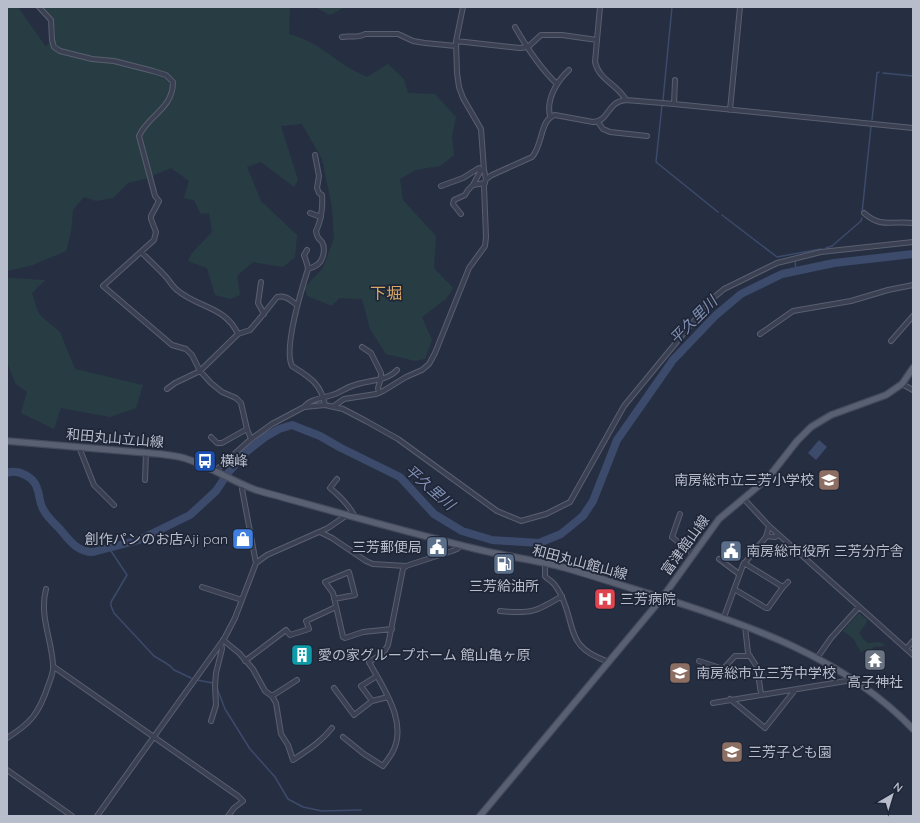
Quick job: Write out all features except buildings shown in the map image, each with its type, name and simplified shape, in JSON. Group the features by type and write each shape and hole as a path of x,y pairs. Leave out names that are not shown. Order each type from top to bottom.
{"main road":[{"name":"富津館山線","path":"480,816 662,598 719,519 768,478 802,434 819,421 831,415 886,395 902,384 913,368"},
{"name":"和田丸山立山線","path":"7,441 146,453 184,458 215,471"},
{"name":"和田丸山館山線","path":"215,471 243,485 355,517 574,571 746,626 786,642 817,658 877,697 913,729"}],"street":[{"path":"39,7 51,20 52,40 54,47 60,51 92,59 114,61 153,71 166,75 173,82 173,88 168,102 142,129 139,136 155,196 159,201 151,216 156,232 154,240 103,286 172,345 186,349 192,355 200,371 211,383 222,392 236,398 241,403 251,439"},
{"path":"464,7 456,44 459,87 481,129 486,181"},
{"path":"600,7 595,62 596,69 600,75 622,94 626,100"},
{"path":"730,110 740,7"},
{"path":"515,27 546,75 557,84"},
{"path":"342,37 360,37 365,34 398,34 413,41 425,43 520,48 528,47 541,34 562,35 597,40"},
{"path":"550,116 549,109 557,84 569,70"},
{"path":"674,104 675,80"},
{"path":"334,406 344,399 379,393 406,377 422,370 429,364 435,353 469,268 485,246 484,186 486,181 492,175 532,157 536,153 546,121 550,116 555,115 598,122 602,120 614,103 626,100 913,128"},
{"path":"598,122 603,129 610,132 647,136"},
{"path":"308,269 318,265 323,256 324,249 322,242 318,239 316,231 320,222 322,195 319,193 317,188 319,176 315,155"},
{"path":"441,186 463,178 479,168 481,170 473,185 465,195 454,200 453,204 461,214"},
{"path":"473,185 486,181"},
{"path":"310,213 320,217"},
{"path":"864,213 874,221 882,224 890,222 913,223"},
{"path":"304,407 325,405 334,406 366,420 398,439 497,511 521,521 546,514 570,502 624,406 712,299 724,289 777,263 821,252 913,242"},
{"path":"306,250 304,255 308,264 308,269 296,305 290,346 290,362 292,366 316,384 325,405"},
{"path":"141,252 167,278 175,289 219,312 230,320 238,334"},
{"path":"261,282 258,303 264,314"},
{"path":"760,334 793,310 851,301 888,290 913,285"},
{"path":"167,389 175,383 200,371 238,334 250,330 277,297 282,296 287,298 296,305"},
{"path":"891,341 913,316"},
{"path":"362,347 371,353 380,374 381,378 378,388 379,393"},
{"path":"215,471 251,439 272,424 304,407 309,402 338,393 352,386 385,378 397,370"},
{"path":"902,384 913,390"},
{"path":"211,437 217,443 222,443 247,429"},
{"path":"79,447 94,485 114,506"},
{"path":"145,480 146,453"},
{"path":"337,479 330,488 350,507 355,517"},
{"path":"243,485 242,489 256,564"},
{"path":"744,499 778,535 913,655"},
{"path":"97,816 222,642 235,618 256,564 267,555 328,528 347,514"},
{"path":"680,514 672,537 686,550 693,554"},
{"path":"724,618 744,563 766,536 769,526"},
{"path":"320,532 373,564 406,566 458,549 462,544"},
{"path":"766,536 775,537 778,535"},
{"path":"720,559 739,574"},
{"path":"744,563 783,587"},
{"path":"546,564 545,576 558,589 562,596 575,638 582,648 598,658 609,662"},
{"path":"343,737 364,754 383,766 392,753 397,737 396,714 369,662 385,650 388,645 403,569 406,566"},
{"path":"334,599 355,595 349,572 325,582 333,593 334,599 343,637 345,638 363,632 392,629"},
{"path":"734,589 768,608 788,582"},
{"path":"202,587 242,600"},
{"path":"7,738 25,725 39,710 54,667 45,615 44,600 46,589"},
{"path":"500,611 521,613 534,611 562,596"},
{"path":"245,661 286,630 290,635 309,629 306,621 336,607"},
{"path":"817,658 831,638 859,607"},
{"path":"746,626 750,656 757,667 761,694"},
{"path":"906,649 913,641"},
{"path":"222,642 239,653 253,669 265,691 272,696 276,702 281,734 294,760 317,744 332,728"},
{"path":"211,721 216,705 216,673 222,649 222,642"},
{"path":"699,661 723,669 735,656 750,656"},
{"path":"54,667 243,801 234,808 228,816"},
{"path":"372,701 361,686 376,676"},
{"path":"272,696 297,680"},
{"path":"713,703 852,680"},
{"path":"334,688 354,715 372,701 388,696"},
{"path":"730,700 765,728 795,690"},
{"path":"7,770 72,816"}],"green space":[{"path":"7,7 18,7 46,47 55,34 53,18 42,7 290,7 289,34 311,43 346,66 367,77 388,64 404,79 408,93 435,94 456,117 452,136 454,155 440,166 415,170 400,179 403,200 436,236 434,268 453,288 446,299 422,317 432,340 425,359 415,361 386,354 370,329 362,299 339,298 332,306 307,296 305,287 323,268 334,238 332,207 322,159 302,124 281,126 298,180 294,187 261,162 247,167 261,201 297,235 295,257 283,267 253,262 237,276 240,295 230,299 215,295 207,268 188,261 192,253 212,232 209,213 201,214 194,200 184,198 189,181 171,168 145,179 128,183 113,198 96,201 84,197 73,210 71,232 66,251 30,266 7,271"},
{"path":"315,7 345,7 330,15"},
{"path":"7,278 45,280 32,293 38,312 60,332 75,369 143,385 136,408 110,417 61,408 54,429 21,413 27,392 15,383 7,361"},
{"path":"859,613 867,620 859,633 863,639 868,643 879,642 886,645 873,647 873,653 870,657 867,656 869,649 861,652 853,638 843,631"}],"water":[{"path":"819,440 827,447 816,460 808,453"}],"waterway":[{"path":"663,100 672,7"},
{"path":"872,120 877,73 879,72"},
{"path":"883,73 913,76"},
{"path":"662,105 656,162 718,212"},
{"path":"862,213 871,126"},
{"path":"722,215 777,257 821,249"},
{"path":"826,248 832,246 861,221 862,218"},
{"name":"平久里川","path":"7,473 21,473 33,480 42,506 48,517 73,544 82,550 93,552 139,540 190,515 216,491 228,473 246,452 265,437 279,429 292,425 320,436 400,477 434,514 462,531 492,540 539,543 561,534 583,516 593,501 617,440 673,360 715,316 741,294 782,274 834,263 913,254"},
{"path":"795,260 796,271"},
{"path":"109,548 127,575 111,602 114,613 154,656 169,665 174,670 191,678"},
{"path":"197,680 213,683"},
{"path":"217,688 225,709 250,749 275,777 288,799 303,807 322,811 361,810"}],"place":[{"name":"横峰","path":"205,461"},
{"name":"南房総市立三芳小学校","path":"829,480"},
{"name":"創作パンのお店Aji pan","path":"243,539"},
{"name":"三芳郵便局","path":"437,547"},
{"name":"南房総市役所 三芳分庁舎","path":"731,551"},
{"name":"三芳給油所","path":"504,564"},
{"name":"三芳病院","path":"605,599"},
{"name":"愛の家グループホーム 館山亀ヶ原","path":"302,655"},
{"name":"高子神社","path":"875,660"},
{"name":"南房総市立三芳中学校","path":"680,673"},
{"name":"三芳子ども園","path":"732,752"}],"district":[{"name":"下堀","path":"386,293"}]}
